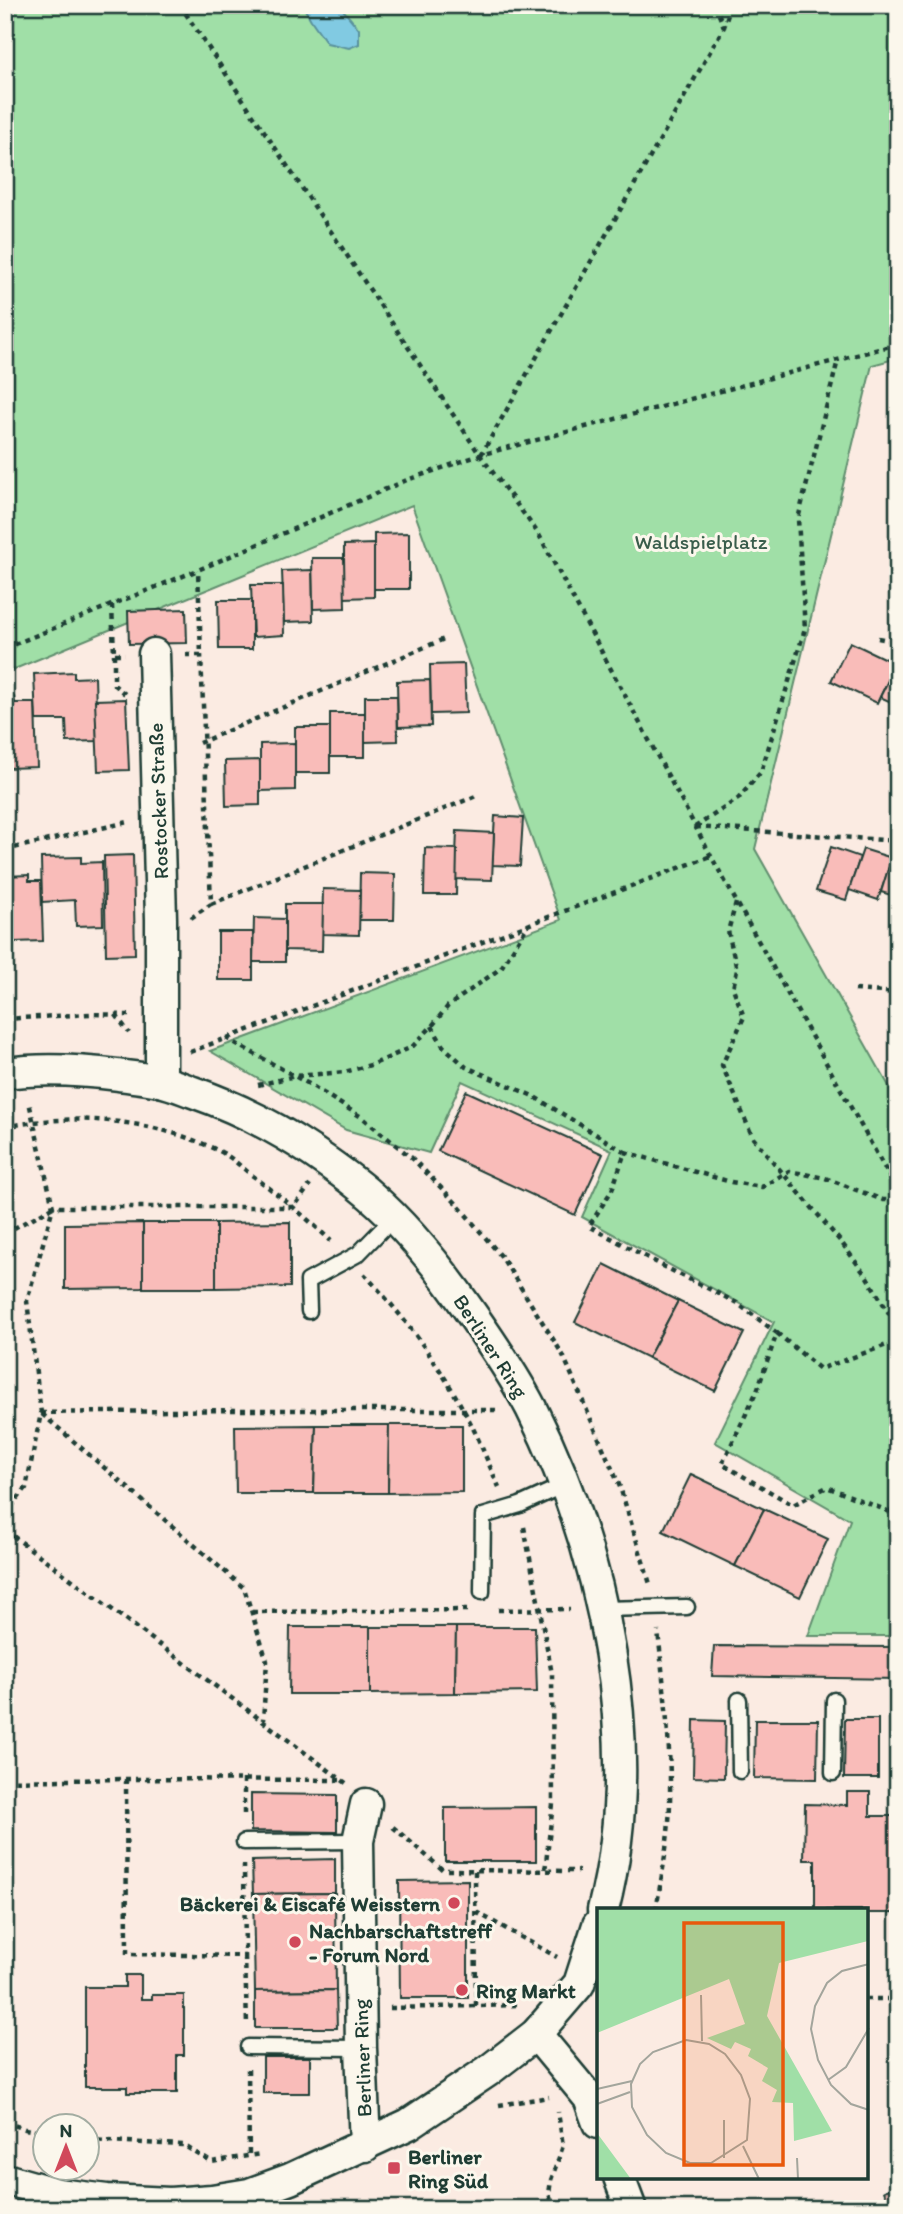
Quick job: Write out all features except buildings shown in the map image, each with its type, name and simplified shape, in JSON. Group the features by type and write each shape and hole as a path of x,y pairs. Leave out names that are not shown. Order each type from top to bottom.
{"street":[{"name":"Rostocker Straße","path":"154,654 161,906 161,1081"},
{"name":"Berliner Ring","path":"13,1072 81,1070 161,1081 225,1103 281,1131 371,1196 446,1277 483,1330 532,1410 564,1485 589,1559 602,1609 619,1724 619,1792 611,1871 603,1908"},
{"name":"Berliner Ring","path":"365,2146 358,1841 366,1804"},
{"name":"Berliner Ring","path":"5,2179 58,2194 107,2200 170,2203 212,2200 249,2194 365,2146 409,2124 488,2071 536,2034 579,1984 597,1928"},
{"path":"536,2034 589,2098 597,2120"},
{"path":"620,2179 631,2209"}],"lane":[{"path":"309,1311 309,1281 358,1254 393,1218"},
{"path":"482,1592 483,1517 520,1505 564,1485"},
{"path":"602,1609 687,1607"},
{"path":"739,1700 740,1771"},
{"path":"833,1773 834,1700"},
{"path":"244,1842 358,1841"},
{"path":"248,2047 361,2048"}],"path":[{"path":"180,5 480,456 538,533 736,903 898,1192"},
{"path":"715,5 724,27"},
{"path":"480,456 724,27 731,5"},
{"path":"5,648 198,570 407,480 480,456 898,344"},
{"path":"695,827 738,799 761,772 805,629 798,519 838,359"},
{"path":"198,570 211,904"},
{"path":"112,605 114,654 201,655"},
{"path":"878,638 898,642"},
{"path":"199,743 444,639"},
{"path":"204,908 476,796"},
{"path":"5,850 139,820"},
{"path":"695,827 898,841"},
{"path":"188,1053 711,856"},
{"path":"736,903 728,931 737,970 733,988 744,1017 722,1065 752,1138 841,1242 867,1277 898,1328"},
{"path":"225,1103 234,1095 257,1085 295,1076 345,1072 374,1064 412,1047 448,1006 501,968 529,925"},
{"path":"855,990 898,993"},
{"path":"5,1019 90,1014 137,1015"},
{"path":"432,1026 443,1046 466,1067 533,1096 625,1152 730,1182 762,1187 789,1171 825,1178 883,1200 898,1200"},
{"path":"5,1515 26,1488 41,1413 27,1301 53,1207 33,1121 13,1072"},
{"path":"5,1127 33,1121 97,1119 160,1128 220,1152 311,1222"},
{"path":"625,1152 612,1190 589,1226 737,1303 820,1369 898,1341"},
{"path":"293,1207 327,1162"},
{"path":"5,1233 53,1207 293,1207"},
{"path":"777,1333 757,1391 722,1464 793,1505 827,1487 898,1515"},
{"path":"41,1413 532,1410"},
{"path":"41,1413 244,1588 267,1661 263,1720"},
{"path":"5,1530 343,1780 366,1804 443,1870 611,1871"},
{"path":"493,1610 602,1609"},
{"path":"251,1612 481,1610"},
{"path":"5,1782 126,1779 343,1780"},
{"path":"126,1779 127,1954 245,1956"},
{"path":"244,1779 249,2194"},
{"path":"475,1871 476,2006"},
{"path":"475,1911 584,1972"},
{"path":"868,2000 898,2000"},
{"path":"361,2008 564,2004"},
{"path":"492,2108 503,2103 559,2096"},
{"path":"555,2209 549,2194 563,2146 559,2106"},
{"path":"5,2122 32,2130"},
{"path":"102,2141 183,2145 211,2162"}],"green space":[{"name":"Waldspielplatz","path":"5,5 898,5 898,358 872,365 755,849 898,1102 898,1636 808,1636 850,1520 715,1442 774,1322 582,1217 612,1150 462,1081 429,1153 346,1130 210,1051 561,920 412,505 5,673"}],"water":[{"path":"303,6 340,6 359,29 359,44 349,48 327,43"}],"place":[{"name":"Bäckerei & Eiscafé Weisstern","path":"454,1903"},
{"name":"Nachbarschaftstreff - Forum Nord","path":"295,1942"},
{"name":"Ring Markt","path":"462,1990"},
{"name":"Berliner Ring Süd","path":"394,2168"}]}
